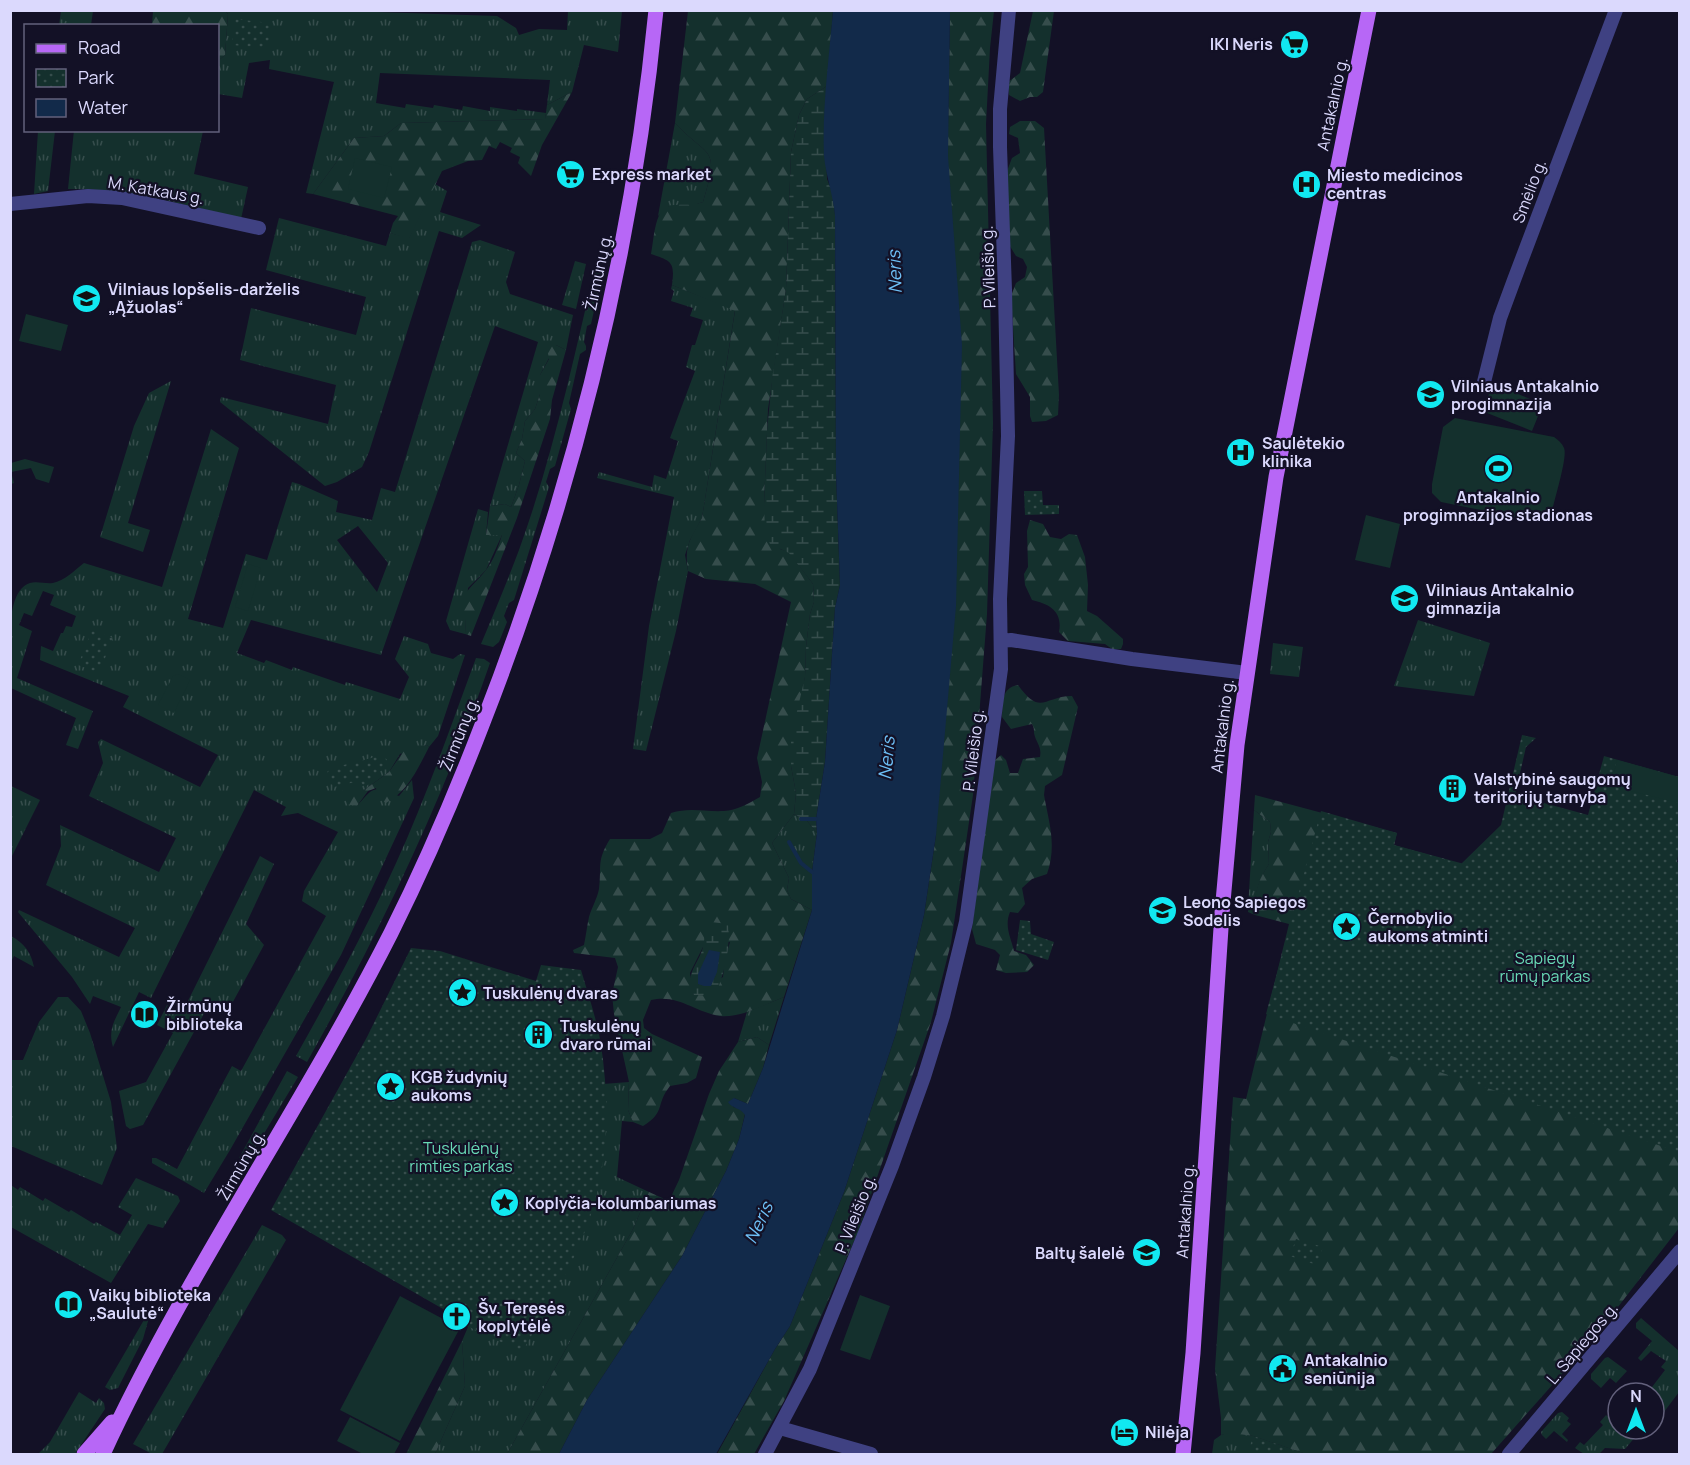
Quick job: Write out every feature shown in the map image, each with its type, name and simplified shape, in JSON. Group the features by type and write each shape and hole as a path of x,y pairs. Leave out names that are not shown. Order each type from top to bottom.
{"main road":[{"name":"Žirmūnų g.","path":"103,1455 124,1408 169,1323 308,1087 389,936 455,791 507,660 556,514 605,327 637,165 656,10"},
{"name":"Antakalnio g.","path":"1183,1455 1193,1353 1224,890 1237,746 1276,477 1369,10"},
{"name":"Žirmūnų g.","path":"84,1455 124,1408"}],"street":[{"name":"P. Vileišio g.","path":"765,1455 820,1345 892,1166 943,1016 966,922 1001,669 1000,599 1008,436 1000,147 1001,98 1009,10"},
{"name":"Smėlio g.","path":"1484,386 1500,318 1616,10"},
{"name":"M. Katkaus g.","path":"10,204 88,196 122,198 259,228"},
{"path":"1001,640 1247,673"},
{"name":"L. Sapiegos g.","path":"1509,1455 1680,1251"},
{"path":"780,1428 871,1455"}],"green space":[{"path":"316,10 497,16 516,28 519,35 539,29 567,30 568,11 622,11 618,52 584,45 572,92 547,105 550,80 380,73 376,103 405,108 406,104 433,108 434,105 462,110 463,106 490,111 490,107 517,111 517,109 546,113 545,119 401,123 384,136 354,138 313,194 306,193 334,82 269,69 270,60 249,63 242,98 219,94 219,60 225,55 228,14 225,11"},
{"path":"61,11 93,11 91,24 59,24"},
{"path":"153,11 225,11 228,14 225,55 219,60 219,24 152,24"},
{"path":"688,11 833,11 827,86 807,99 799,115 791,152 786,289 768,409 764,504 780,549 789,552 813,584 814,602 810,614 806,647 805,677 791,766 796,793 794,814 772,843 789,878 787,890 791,899 812,910 784,997 752,1010 728,1016 711,1014 670,999 651,1000 643,1020 644,1028 702,1057 696,1078 687,1083 670,1086 655,1117 643,1126 633,1122 628,1110 629,1082 614,1014 612,994 618,967 615,958 574,953 573,950 584,945 589,917 599,889 601,859 610,839 650,839 662,833 671,813 691,810 729,810 760,797 762,782 757,758 791,602 755,584 706,579 688,571 688,549 691,537 702,518 735,311 672,285 673,271 668,261 651,254 660,213 669,206 703,202 711,171 711,162 704,149 675,123","holes":["730,942 723,977 694,995 690,973 703,947"]},
{"path":"950,11 994,11 986,124 993,423 987,614 973,795 951,943 931,1022 858,1232 784,1401 754,1454 717,1454 790,1326 844,1192 897,1030 924,915 936,835"},
{"path":"1033,11 1054,11 1043,92 1037,97 1020,101 1009,95 1008,82 1020,73"},
{"path":"234,19 271,23 268,48 232,45"},
{"path":"827,86 825,125 827,179 833,194 835,215 836,474 840,585 835,608 825,762 816,819 817,833 807,821 794,814 796,793 791,766 791,737 805,677 806,647 810,614 814,602 813,584 789,553 770,544 765,532 764,504 772,379 786,289 791,152 799,115 807,99"},
{"path":"572,92 542,145 531,176 518,163 520,157 510,152 512,148 500,142 496,149 489,146 482,160 468,161 442,171 409,239 390,233 398,216 313,194 354,138 384,136 401,123 545,119 547,105"},
{"path":"1020,121 1035,121 1044,128 1059,395 1058,415 1046,421 1032,422 1030,397 1016,374 1011,296 1016,283 1025,277 1027,267 1023,259 1016,256 1008,243 1007,171 1012,158 1020,153 1018,138 1009,134 1010,127"},
{"path":"675,123 704,149 711,162 711,171 703,202 691,206 669,206 658,216"},
{"path":"38,132 55,132 48,191 34,194"},
{"path":"74,132 203,132 194,174 248,187 241,219 134,194 68,189"},
{"path":"355,158 392,167 384,198 348,189"},
{"path":"435,184 447,191 440,212 481,225 462,238 439,231 369,452 362,467 337,482 325,486 220,402 221,397 328,424 336,385 240,360 251,308 356,335 366,297 266,270 279,218 386,246 390,233 409,238"},
{"path":"480,240 515,252 506,282 510,294 573,315 566,350 556,345 540,375 540,394 535,409 525,421 522,439 516,453 525,461 511,507 505,504 490,506 538,342 495,326 381,655 251,620 237,653 264,663 266,660 292,670 293,667 345,685 346,682 400,699 409,677 395,659 404,636 428,644 431,653 453,659 460,654 465,655 438,736 429,747 427,745 400,754 389,772 364,790 357,806 375,789 399,796 412,780 414,798 341,955 204,1193 152,1163 152,1158 177,1169 232,1066 241,1071 326,916 302,901 304,891 338,832 298,813 281,816 286,807 254,790 151,998 139,992 113,1047 111,1031 121,1007 93,996 90,1004 72,977 18,912 19,910 119,957 135,928 46,885 61,846 60,825 159,872 176,838 89,796 103,763 98,742 101,739 200,787 218,755 123,707 129,696 40,660 41,646 53,651 61,633 66,626 72,627 76,616 50,605 54,595 43,591 32,616 24,613 19,625 32,631 17,678 93,711 78,749 66,745 76,718 11,688 10,630 15,600 21,589 30,583 57,582 84,563 162,587 211,429 239,448 188,619 223,628 246,554 267,560 292,482 338,501 336,512 372,520 381,488 395,492 472,242","holes":["358,526 388,563 377,592 337,540"]},
{"path":"575,261 586,264 576,309 562,305"},
{"path":"595,268 603,271 591,324 587,326 584,342 586,350 580,354 569,403 571,409 555,466 550,469 546,482 549,487 514,600 509,603 504,616 507,622 499,642 493,647 481,644 519,550 542,481"},
{"path":"672,285 735,310 702,518 685,555 688,571 676,631 646,751 633,749 649,626 674,497 597,478 599,472 652,487 654,475 666,479 678,441 670,438 695,371 686,367 692,345 695,345 703,320 690,316 693,308 671,301 674,291 671,289"},
{"path":"26,314 68,325 61,351 19,341"},
{"path":"556,345 566,350 552,400 550,419 517,518 471,636 465,634 466,613 460,608 467,592 494,558 502,535 486,535 490,506 505,504 511,507 525,461 516,453 522,439 525,421 535,409 540,394 540,375 549,359 547,348"},
{"path":"171,381 128,523 150,530 143,552 100,537 134,426 149,393"},
{"path":"1493,384 1543,404 1532,431 1482,411"},
{"name":"Antakalnio progimnazijos stadionas","path":"1455,418 1554,437 1560,442 1565,453 1552,512 1544,519 1535,521 1441,502 1432,493 1432,484 1443,427"},
{"path":"25,459 54,467 49,483 36,479 31,468 11,472 11,463"},
{"path":"1024,491 1042,491 1043,505 1059,505 1059,514 1025,515"},
{"path":"478,509 488,512 486,535 502,535 486,570 468,588 465,634 450,630 446,621"},
{"path":"1366,515 1400,524 1390,568 1355,560"},
{"path":"1030,520 1043,524 1050,537 1061,539 1069,534 1077,535 1085,557 1088,585 1087,611 1097,616 1123,639 1121,649 1112,649 1105,644 1068,641 1059,632 1057,614 1049,606 1032,600 1025,585 1024,574 1028,567 1027,531"},
{"path":"248,564 261,568 248,611 235,607"},
{"path":"1418,620 1490,643 1474,696 1394,686"},
{"path":"92,630 113,638 99,673 78,665"},
{"path":"1273,643 1303,647 1299,677 1270,674"},
{"path":"476,658 490,663 430,817 384,916 307,1062 296,1056 391,874 426,793"},
{"path":"178,674 190,680 174,713 158,705 173,676"},
{"path":"1018,685 1026,695 1038,703 1072,696 1078,707 1062,775 1045,786 1044,795 1052,844 1047,874 1032,879 1022,888 1025,904 1018,913 1010,912 1008,917 1014,951 1026,955 1034,965 1027,972 1006,973 996,970 1000,955 995,950 976,944 972,929 993,762 1001,755 1006,760 1010,773 1018,773 1023,759 1040,757 1040,747 1032,724 1011,729 1002,717 1006,692"},
{"name":"Sapiegų rūmų parkas","path":"1522,735 1536,738 1526,747 1515,795 1588,815 1604,756 1679,777 1680,842 1677,862 1680,863 1679,1152 1266,1014 1321,811 1397,833 1394,845 1461,864 1501,825"},
{"path":"427,745 429,747 412,779 401,792 386,803 378,798 376,788 368,791 357,806 349,805 342,795 343,789 358,784 364,790 389,772 405,749"},
{"path":"383,755 387,760 366,787 359,781 334,787 328,778 327,772 332,768"},
{"path":"1617,760 1679,777 1679,803 1611,786"},
{"path":"11,786 40,800 11,858"},
{"path":"1255,795 1397,833 1394,845 1679,922 1679,1228 1594,1338 1491,1454 1306,1454 1253,1436 1231,1433 1221,1435 1215,1369 1233,1097 1246,1099 1289,924 1255,915 1257,888 1269,864 1268,842 1271,832 1270,822 1254,810"},
{"path":"1254,810 1270,822 1271,832 1268,842 1269,864 1258,888 1255,915 1248,912"},
{"path":"794,814 807,821 817,833 812,872 812,910 791,899 787,890 789,878 772,843"},
{"path":"260,856 274,864 246,924 264,945 229,1009 222,1014 206,1010 143,1125 130,1129 126,1126 119,1091 146,1082 173,1033 157,1025 167,1005 182,1013"},
{"path":"1020,920 1030,921 1031,934 1054,942 1048,960 1016,950"},
{"path":"711,922 728,924 726,961 715,996 694,995 691,975 703,947 704,926"},
{"path":"11,936 26,948 34,967 14,956 11,962"},
{"name":"Tuskulėnų rimties parkas","path":"411,948 440,951 536,981 541,965 581,970 595,1017 601,1045 606,1094 605,1144 597,1192 591,1216 576,1254 522,1352 448,1317 450,1313 271,1210 367,1037"},
{"path":"58,997 68,997 81,1011 111,1102 117,1148 102,1185 11,1146 11,1060 23,1060 39,1022"},
{"path":"784,997 769,1045 757,1037 738,1042 747,1012"},
{"path":"757,1037 769,1045 763,1068 748,1104 734,1098 733,1107 742,1109 745,1114 739,1139 726,1171 682,1256 587,1400 559,1454 507,1454 633,1229 649,1192 669,1201 719,1071 738,1042"},
{"path":"287,1071 298,1077 247,1162 239,1158"},
{"path":"629,1082 628,1110 633,1122 622,1121 617,1177 649,1192 633,1229 507,1454 435,1454 465,1386 462,1341 468,1327 448,1317 603,1084"},
{"path":"136,1178 178,1196 180,1201 163,1228 148,1224 111,1283 11,1227 11,1185 18,1190 20,1187 43,1201 45,1198 69,1212 71,1210 94,1224 96,1222 120,1235 132,1215 118,1207"},
{"path":"262,1225 282,1235 286,1240 162,1454 152,1454 133,1444"},
{"path":"1296,1239 1323,1247 1317,1265 1290,1256"},
{"path":"860,1295 890,1306 870,1360 840,1350"},
{"path":"400,1296 460,1328 400,1441 340,1410"},
{"path":"148,1313 150,1314 143,1339 118,1388 110,1390 105,1387"},
{"path":"1641,1318 1679,1351 1679,1392 1666,1409 1666,1381 1657,1381 1665,1370 1661,1367 1666,1361 1651,1351 1641,1361 1638,1358 1652,1341 1636,1328 1636,1323"},
{"path":"462,1341 465,1386 435,1454 406,1454"},
{"path":"1608,1357 1627,1371 1618,1381 1610,1378 1601,1388 1591,1379 1591,1374"},
{"path":"79,1392 96,1403 99,1398 104,1403 105,1409 75,1454 38,1454 50,1442"},
{"path":"1562,1412 1569,1418 1567,1421 1571,1424 1562,1434 1568,1440 1567,1442 1554,1431 1546,1439 1541,1432 1558,1413"},
{"path":"1606,1415 1606,1441 1632,1441 1625,1449 1605,1448 1599,1454 1584,1454 1575,1448 1580,1442 1584,1445 1603,1425 1600,1422"},
{"path":"350,1417 400,1443 394,1454 363,1454 337,1441"},
{"path":"1231,1432 1253,1436 1306,1454 1212,1454 1214,1440"},
{"path":"1253,1436 1306,1454 1248,1454"}],"water":[{"name":"Neris","path":"833,11 950,11 948,156 962,345 956,606 936,835 924,915 897,1030 844,1192 790,1326 716,1454 559,1454 587,1400 682,1256 726,1171 739,1139 745,1115 728,1102 734,1098 748,1104 763,1068 812,910 816,819 825,762 835,608 840,585 836,474 835,215 824,156 826,83"},
{"path":"709,950 720,952 717,972 711,986 704,986 698,984 698,974"}],"waterway":[{"path":"801,819 816,819"},
{"path":"789,842 801,863 812,872"}],"place":[{"name":"IKI Neris","path":"1294,44"},
{"name":"Express market","path":"571,174"},
{"name":"Miesto medicinos centras","path":"1306,184"},
{"name":"Vilniaus lopšelis-darželis „Ąžuolas“","path":"87,298"},
{"name":"Vilniaus Antakalnio progimnazija","path":"1430,395"},
{"name":"Saulėtekio klinika","path":"1241,452"},
{"name":"Antakalnio progimnazijos stadionas","path":"1498,469"},
{"name":"Vilniaus Antakalnio gimnazija","path":"1405,599"},
{"name":"Valstybinė saugomų teritorijų tarnyba","path":"1453,788"},
{"name":"Leono Sapiegos Sodelis","path":"1162,911"},
{"name":"Černobylio aukoms atminti","path":"1347,927"},
{"name":"Tuskulėnų dvaras","path":"462,993"},
{"name":"Žirmūnų biblioteka","path":"145,1015"},
{"name":"Tuskulėnų dvaro rūmai","path":"539,1035"},
{"name":"KGB žudynių aukoms","path":"390,1086"},
{"name":"Koplyčia-kolumbariumas","path":"504,1203"},
{"name":"Baltų šalelė","path":"1146,1253"},
{"name":"Vaikų biblioteka „Saulutė“","path":"68,1304"},
{"name":"Šv. Teresės koplytėlė","path":"457,1317"},
{"name":"Antakalnio seniūnija","path":"1283,1369"},
{"name":"Nilėja","path":"1124,1432"}]}
